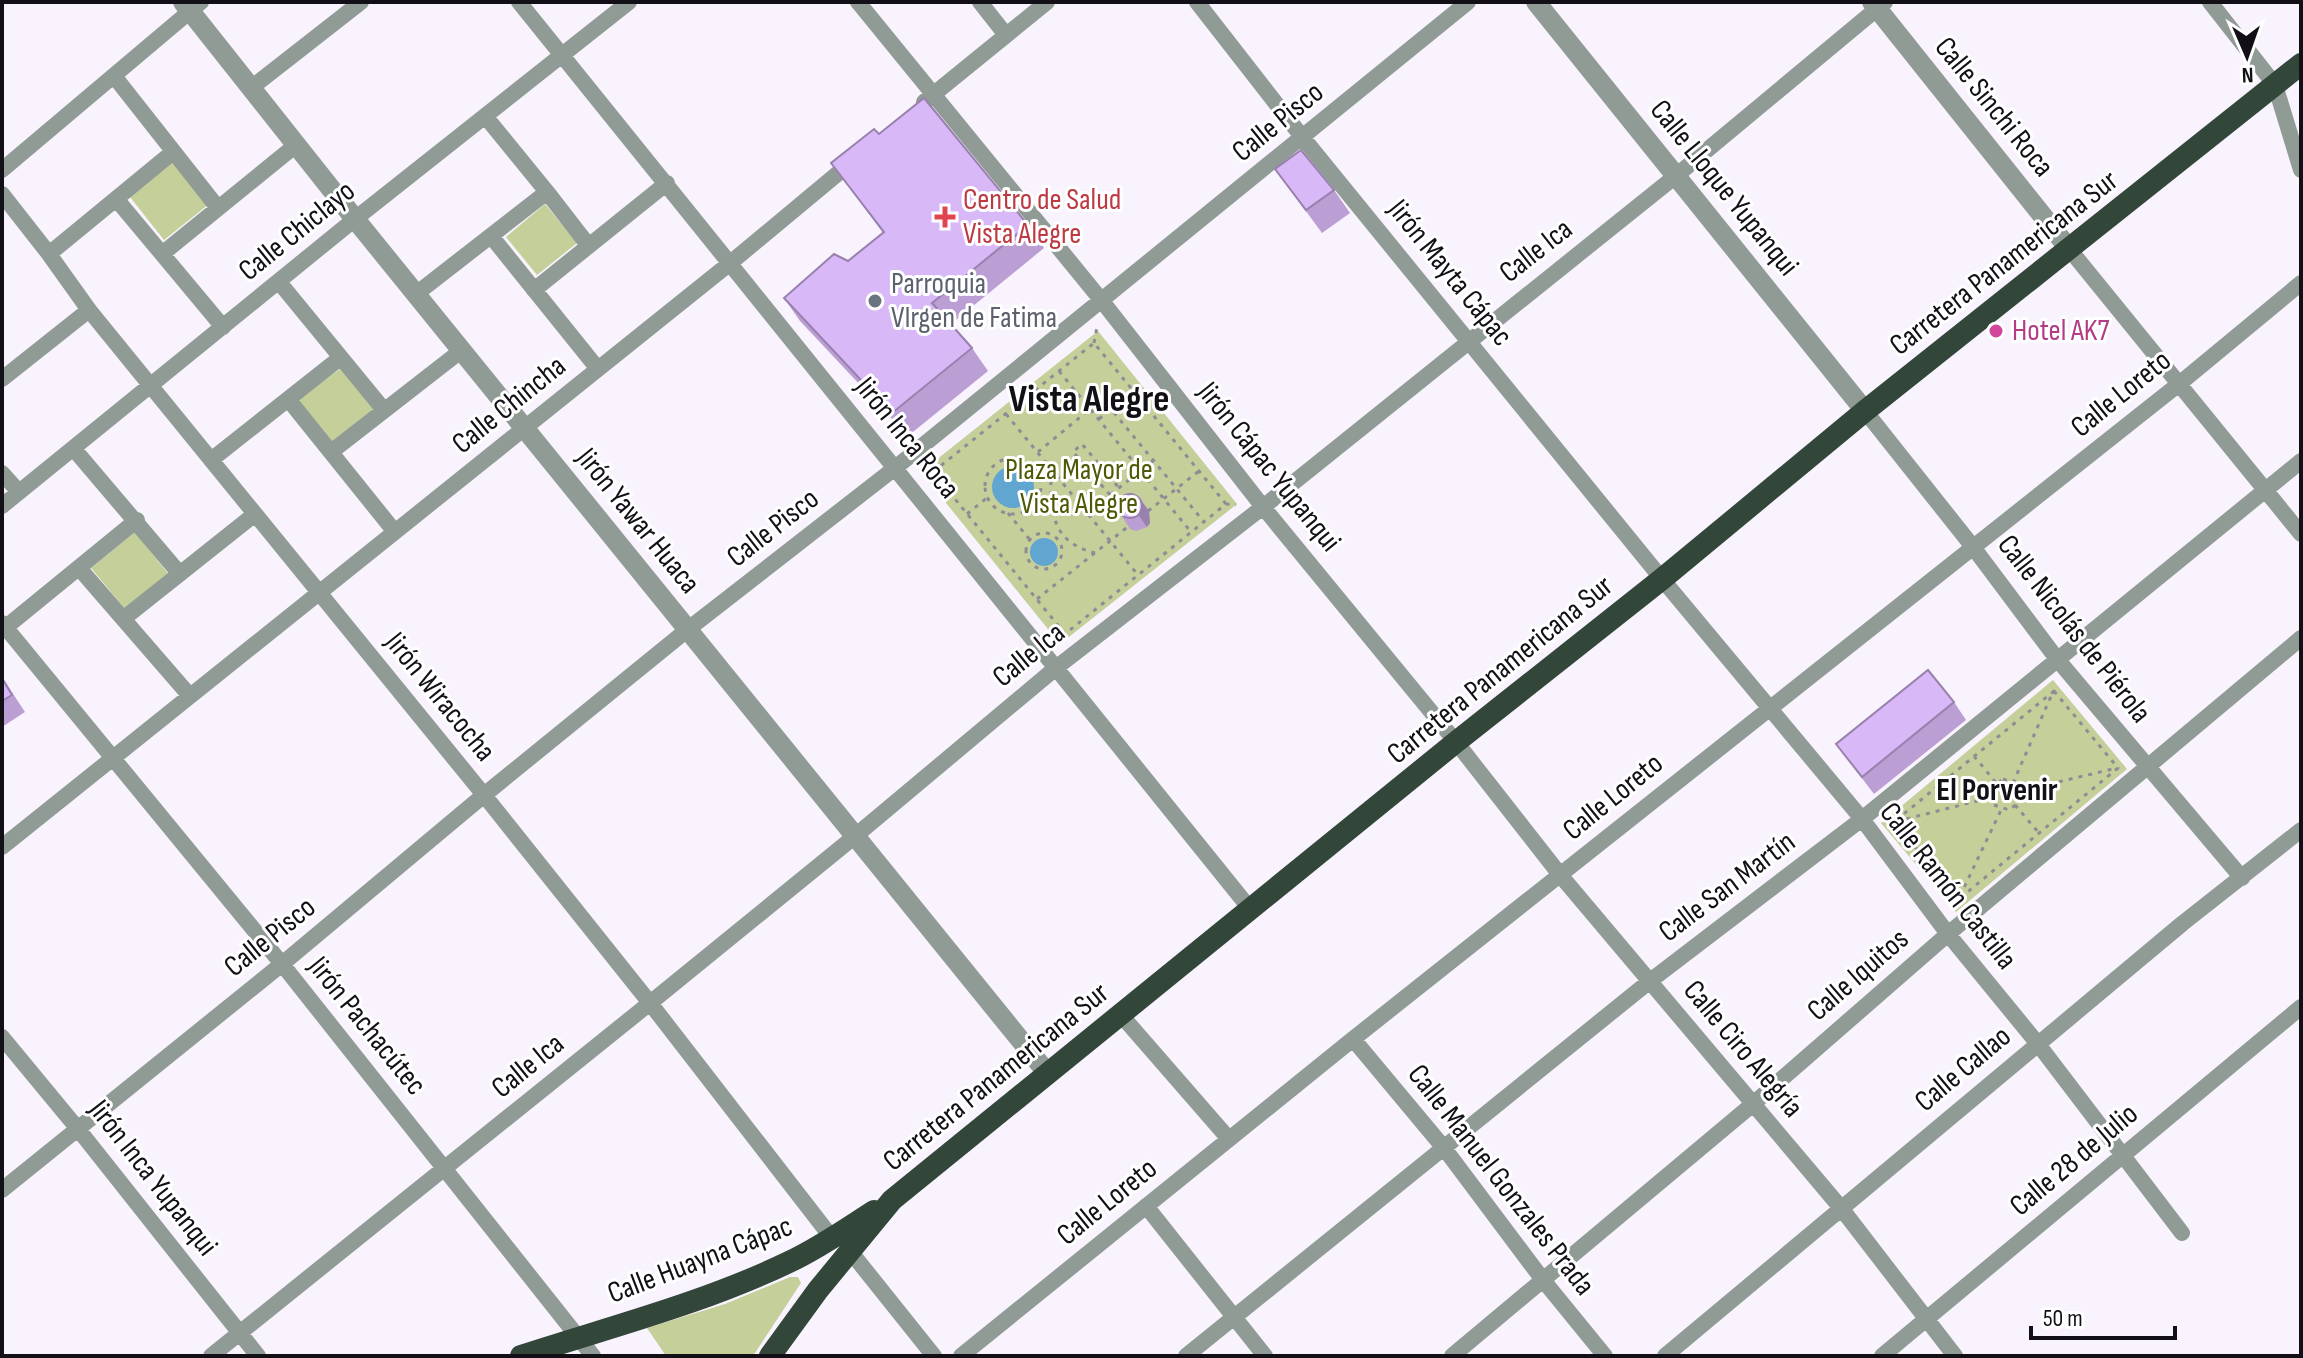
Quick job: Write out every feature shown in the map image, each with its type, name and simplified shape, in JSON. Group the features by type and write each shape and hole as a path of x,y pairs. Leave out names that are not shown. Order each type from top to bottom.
{"highway":[{"name":"Carretera Panamericana Sur","path":"892,1200 1456,742 1662,579 1865,411 2301,64"},
{"name":"Calle Huayna Cápac","path":"521,1356 725,1289 791,1261 841,1245 892,1200"},
{"path":"770,1356 818,1290 841,1245"}],"street":[{"path":"251,88 361,2"},
{"name":"Jirón Inca Roca","path":"519,2 1251,910"},
{"name":"Calle Chiclayo","path":"2,506 355,219 629,2"},
{"name":"Jirón Cápac Yupanqui","path":"858,2 1102,301 1263,507 1456,742"},
{"path":"980,2 1006,35"},
{"path":"908,115 1047,2"},
{"name":"Jirón Mayta Cápac","path":"1197,2 1303,138 1662,579"},
{"name":"Calle Pisco","path":"2,1190 687,630 895,468 1468,2"},
{"name":"Calle Lloque Yupanqui","path":"1536,2 1865,411"},
{"path":"2210,2 2275,85 2301,170"},
{"name":"Calle Ica","path":"211,1356 854,837 1057,667 1263,507 1677,175 1878,4"},
{"name":"Calle Sinchi Roca","path":"1878,4 2070,250"},
{"path":"2,170 114,76 191,5"},
{"name":"Jirón Yawar Huaca","path":"191,5 251,88 355,219 1048,1074"},
{"path":"114,76 218,208"},
{"path":"485,116 588,245"},
{"path":"162,254 296,145"},
{"name":"Calle Chincha","path":"2,847 729,264 872,145"},
{"path":"49,254 173,152"},
{"path":"534,290 667,183"},
{"path":"416,294 547,192"},
{"name":"Jirón Wiracocha","path":"2,194 89,310 484,795 841,1245 934,1356"},
{"path":"117,200 223,327"},
{"path":"491,236 598,369"},
{"path":"2070,250 2301,534"},
{"path":"279,282 384,410"},
{"name":"Calle Loreto","path":"961,1356 1353,1039 2179,384 2301,283"},
{"path":"5,371 89,310"},
{"path":"331,452 462,350"},
{"path":"211,460 340,358"},
{"path":"288,399 395,532"},
{"name":"Calle Nicolás de Piérola","path":"1865,411 2057,659 2242,878"},
{"path":"73,448 180,574"},
{"name":"Calle San Martín","path":"1186,1356 1650,981 1862,819 2301,461"},
{"path":"2,473 19,492"},
{"path":"123,619 255,514"},
{"path":"4,625 137,520"},
{"path":"79,568 190,696"},
{"name":"Calle Ramón Castilla","path":"1662,579 1862,819 2182,1233"},
{"name":"Jirón Pachacútec","path":"4,625 282,964 593,1356"},
{"name":"Calle Iquitos","path":"1452,1356 2301,638"},
{"name":"Calle Ciro Alegría","path":"1456,742 1561,876 1841,1208 1955,1356"},
{"name":"Calle Callao","path":"1665,1356 2183,923 2301,830"},
{"name":"Calle 28 de Julio","path":"1882,1356 2301,1007"},
{"path":"1121,1015 1229,1139"},
{"name":"Jirón Inca Yupanqui","path":"2,1037 258,1356"},
{"name":"Calle Manuel Gonzales Prada","path":"1353,1039 1444,1148 1543,1280 1605,1356"},
{"path":"1146,1206 1265,1356"}],"path":[{"path":"1094,343 1226,504 1065,634 933,472 1006,414 1094,343"},
{"path":"1059,371 1192,532"},
{"path":"1038,452 1090,409"},
{"path":"1099,419 1111,409 1204,522"},
{"path":"1006,414 1138,575"},
{"path":"1110,495 1073,452 1082,444 1119,488"},
{"path":"1019,458 1034,467 1042,483 1041,491 1038,500 1025,511 1008,513 999,510 988,497 985,480 994,465 1002,460 1019,458"},
{"path":"1034,467 1044,460"},
{"path":"1087,513 1153,461"},
{"path":"1051,469 1053,518 1074,545 1095,553"},
{"path":"1142,516 1199,471"},
{"path":"1041,491 1051,492"},
{"path":"967,514 988,497"},
{"path":"1008,513 1030,540"},
{"path":"1037,599 1131,524"},
{"path":"1038,534 1052,536 1060,544 1060,560 1049,569 1035,567 1026,557 1030,540 1038,534"},
{"path":"1060,544 1066,538"},
{"path":"2013,783 2054,691 2057,659"},
{"path":"1894,822 2054,691"},
{"path":"2054,691 2118,768"},
{"path":"1974,756 1997,784"},
{"path":"2020,791 2118,768"},
{"path":"1959,899 2118,768"},
{"path":"2003,779 2019,785 2021,801 2009,810 1994,805 1991,789 1997,784 2003,779"},
{"path":"1862,819 1894,822 1993,797"},
{"path":"2015,805 2039,833"},
{"path":"1959,899 2002,808"},
{"path":"1894,822 1959,899"}],"green space":[{"path":"173,162 209,204 164,240 130,197"},
{"path":"545,204 577,243 537,275 506,237"},
{"name":"Plaza Mayor de Vista Alegre","path":"1098,331 1237,504 1060,644 921,472"},
{"path":"341,368 375,408 331,443 298,400"},
{"path":"135,532 170,576 125,609 91,568"},
{"path":"2053,680 2127,769 1956,912 1881,823"},
{"path":"790,1277 798,1277 801,1283 753,1356 666,1356 647,1328 725,1304"}],"water":[{"path":"1013,466 1028,472 1034,487 1028,502 1013,508 998,502 992,487 998,472"},
{"path":"1044,538 1054,542 1058,552 1054,562 1044,566 1034,562 1030,552 1034,542"}],"building":[{"path":"924,98 1028,225 932,303 972,348 892,413 784,298 834,254 848,261 884,232 831,163 874,129 879,134"},
{"path":"1301,150 1334,190 1306,210 1275,169"},
{"path":"1130,494 1139,497 1142,506 1139,515 1130,518 1121,515 1118,506 1121,497"},
{"path":"1928,670 1954,702 1862,777 1836,744"},
{"path":"2,678 12,695 2,701"}],"place":[{"name":"Centro de Salud Vista Alegre","path":"945,217"},
{"name":"Parroquia VIrgen de Fatima","path":"875,301"},
{"name":"Hotel AK7","path":"1996,331"}],"district":[{"name":"Vista Alegre","path":"1089,399"},
{"name":"El Porvenir","path":"1997,790"}]}
